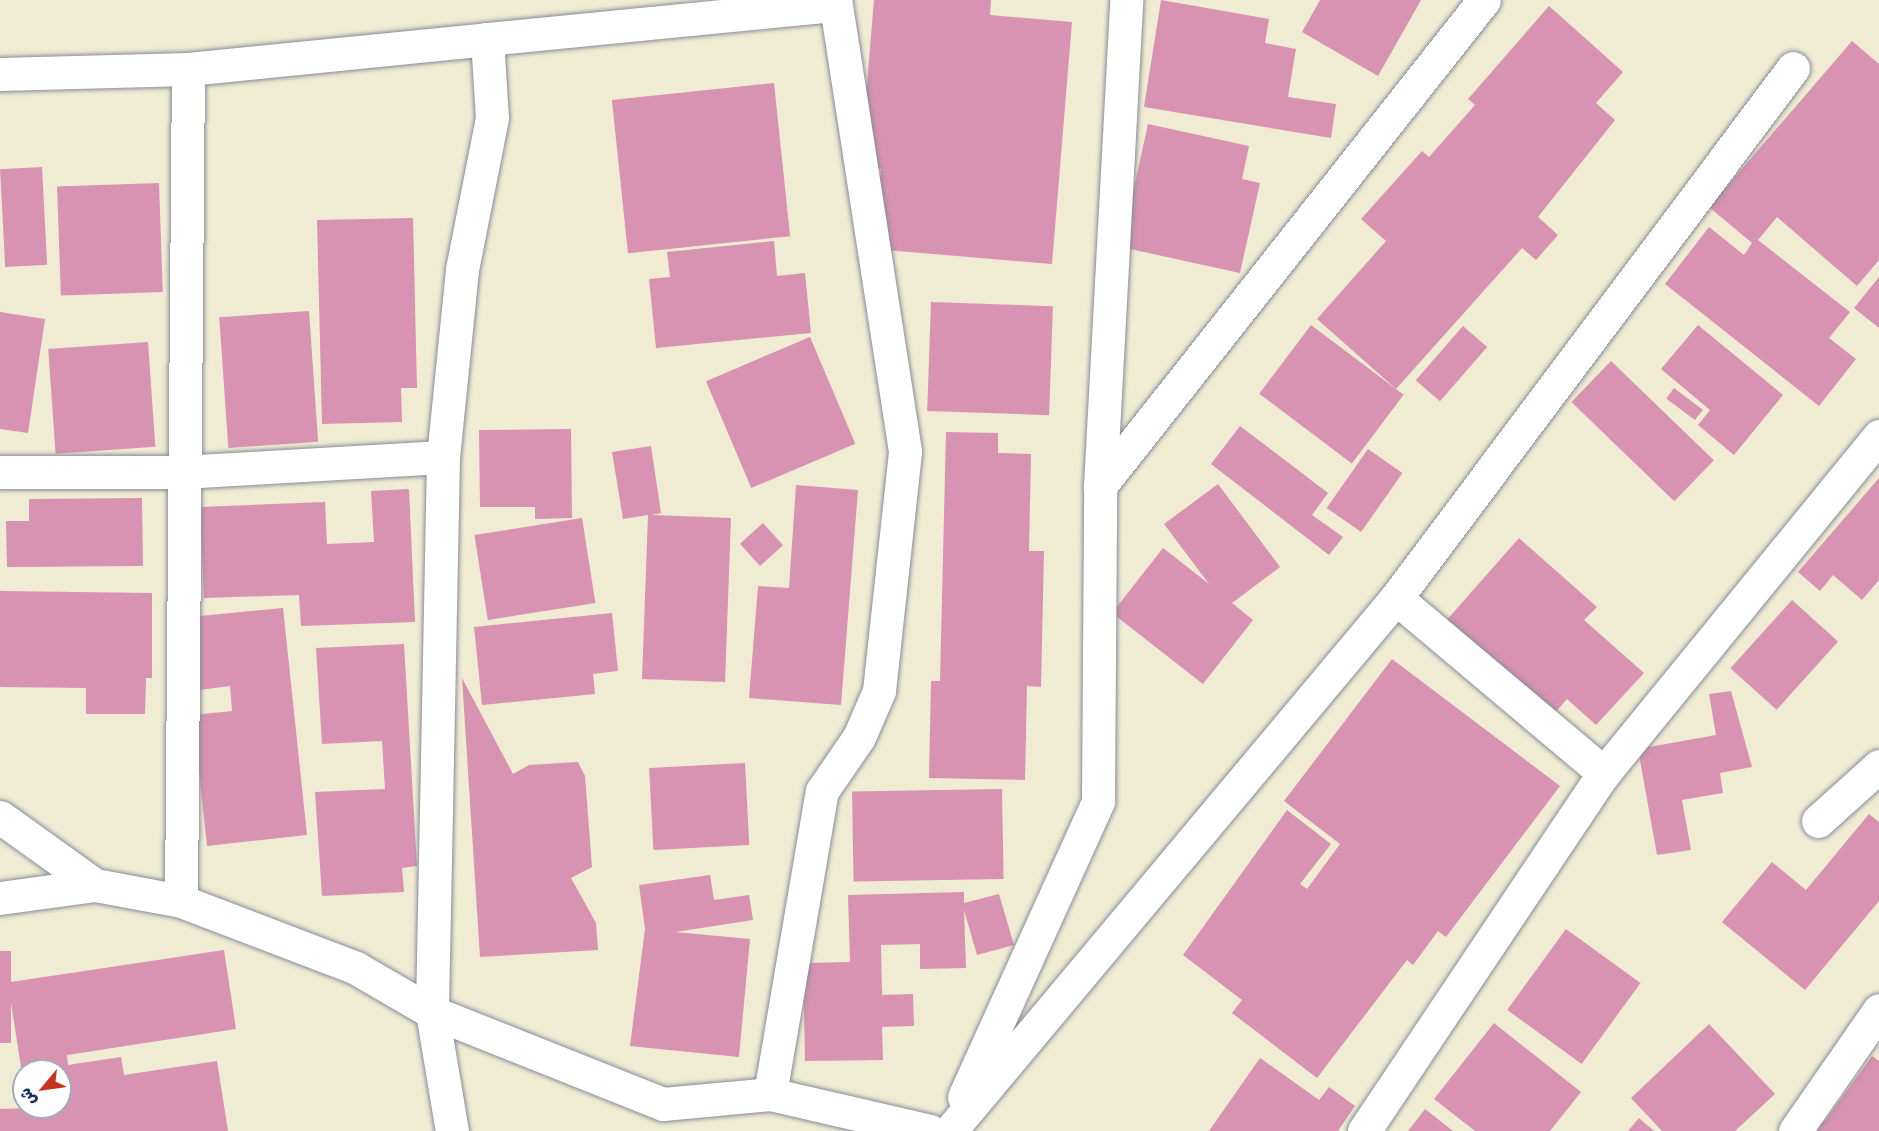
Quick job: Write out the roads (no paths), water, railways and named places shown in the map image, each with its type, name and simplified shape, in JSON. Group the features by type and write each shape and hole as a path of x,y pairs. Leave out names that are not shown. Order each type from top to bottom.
{"street":[{"path":"949,1131 1098,801 1100,486 1126,0"},
{"path":"1100,486 1484,0"},
{"path":"0,74 188,69 487,39 580,15 835,2 905,451 879,691 859,737 822,791 770,1094"},
{"path":"452,1131 432,1012 443,457 462,270 492,118 487,39"},
{"path":"949,1131 1396,598 1793,68"},
{"path":"181,901 181,472 188,69"},
{"path":"1364,1131 1604,773 1879,436"},
{"path":"0,471 181,472 443,457"},
{"path":"1396,598 1604,773"},
{"path":"1818,821 1879,766"},
{"path":"0,817 95,885"},
{"path":"0,898 95,885 181,901 356,968 432,1012 669,1118 770,1094 930,1131"},
{"path":"1795,1131 1879,1010"}]}
